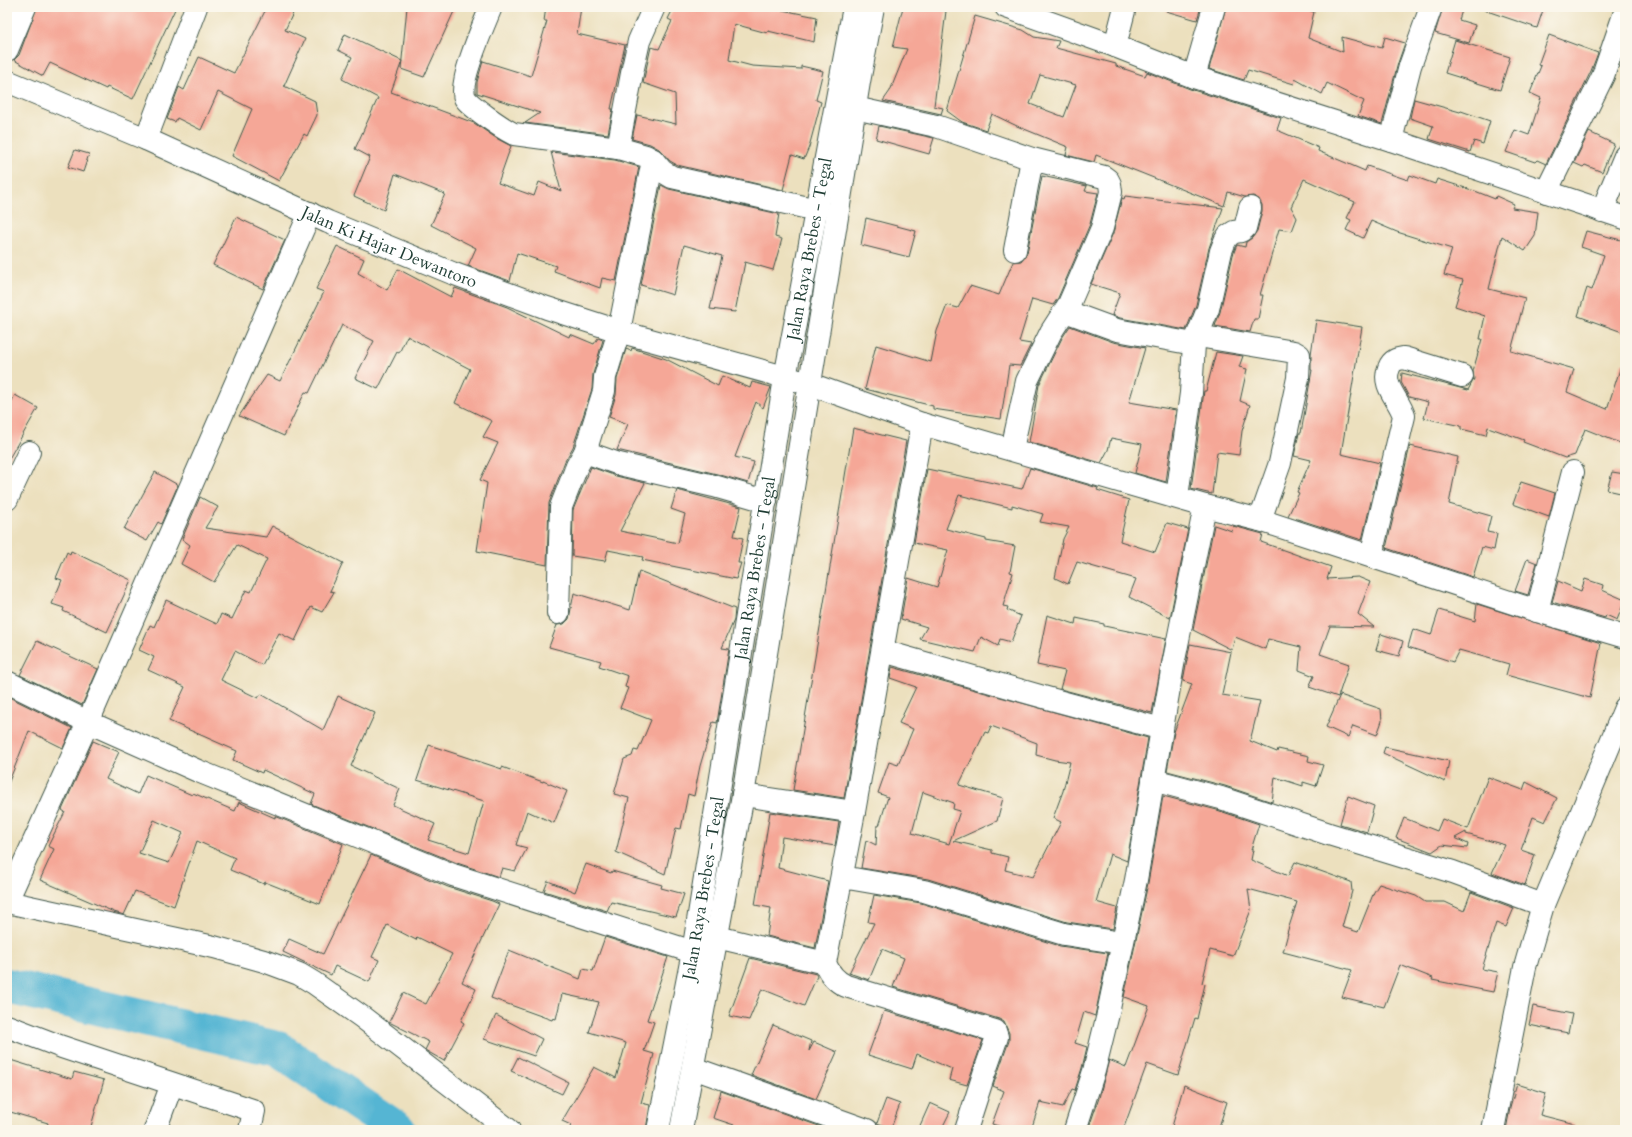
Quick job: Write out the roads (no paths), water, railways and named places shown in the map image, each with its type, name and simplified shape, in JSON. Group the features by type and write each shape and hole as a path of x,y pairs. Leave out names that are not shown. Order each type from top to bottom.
{"main road":[{"path":"7,50 25,7"},
{"path":"146,139 196,7"},
{"path":"491,7 468,69 463,94 465,100 475,109 514,134 618,148 646,156 653,160 662,171 672,177 818,210"},
{"path":"618,148 638,48 654,7"},
{"name":"Jalan Raya Brebes - Tegal","path":"658,1130 693,952 785,378 818,210 854,7"},
{"name":"Jalan Raya Brebes - Tegal","path":"681,1130 743,795 855,108 873,7"},
{"path":"1006,7 1115,46 1194,77 1391,140 1625,218"},
{"path":"1115,46 1124,7"},
{"path":"1194,77 1214,7"},
{"path":"1391,140 1410,66 1431,7"},
{"path":"1546,192 1603,76 1625,12"},
{"name":"Jalan Ki Hajar Dewantoro","path":"7,81 146,139 310,214 452,273 547,308 619,331 810,384 922,424 1205,506 1260,520 1537,611 1625,637"},
{"path":"855,108 936,126 1032,160 1104,177 1110,184 1111,192 1102,228 1070,304 1051,332 1027,381 1012,449"},
{"path":"1602,211 1625,156"},
{"path":"558,613 561,507 577,466 585,452 604,391 605,376 619,331 653,160"},
{"path":"1015,250 1032,160"},
{"path":"1177,497 1191,393 1196,340 1208,309 1221,251 1225,241 1228,236 1234,232 1241,231 1245,228 1250,208"},
{"path":"310,214 88,722 7,901 214,947 264,961 299,974 362,1017 509,1130"},
{"path":"1065,311 1117,330 1294,352 1299,355 1298,378 1280,463 1260,520"},
{"path":"1371,556 1404,416 1402,408 1391,392 1387,382 1390,365 1395,360 1404,358 1462,376"},
{"path":"922,424 854,812 825,963 829,973 836,980 846,986 995,1031 997,1037 966,1130"},
{"path":"7,499 30,452"},
{"path":"585,452 619,464 714,486 766,501"},
{"path":"1537,611 1574,472"},
{"path":"1075,1130 1094,1072 1136,880 1173,665 1205,506"},
{"path":"882,651 1162,729"},
{"path":"7,682 88,722 198,771 452,875 693,952"},
{"path":"1493,1130 1526,967 1543,905 1625,708"},
{"path":"1153,780 1221,798 1329,834 1453,872 1543,905"},
{"path":"743,795 854,812"},
{"path":"842,877 924,890 1064,934 1122,943"},
{"path":"717,937 825,963"},
{"path":"7,1026 62,1047 252,1110 254,1111 254,1115 250,1130"},
{"path":"693,1068 867,1130"},
{"path":"155,1130 172,1084"}],"waterway":[{"path":"7,986 278,1049 398,1130"}]}
